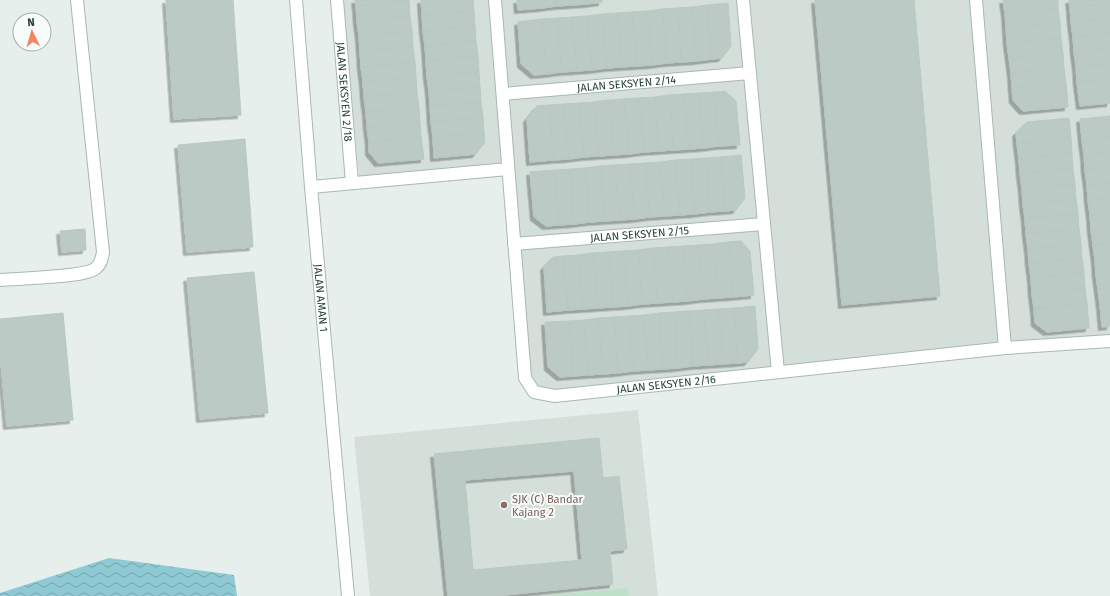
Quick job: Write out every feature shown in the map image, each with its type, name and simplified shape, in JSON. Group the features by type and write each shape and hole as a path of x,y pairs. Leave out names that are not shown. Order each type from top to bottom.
{"street":[{"path":"0,280 76,274 95,268 102,260 103,252 77,0"},
{"name":"JALAN AMAN 1","path":"296,0 311,187 348,596"},
{"name":"JALAN SEKSYEN 2/18","path":"337,0 352,183"},
{"name":"JALAN SEKSYEN 2/16","path":"495,0 525,378 534,392 555,396 1005,348 1110,340"},
{"path":"743,0 778,372"},
{"path":"976,0 1005,348"},
{"name":"JALAN SEKSYEN 2/14","path":"503,94 750,73"},
{"path":"311,187 508,169"},
{"name":"JALAN SEKSYEN 2/15","path":"514,244 764,224"}],"shaded area":[{"path":"343,0 1110,0 1110,335 557,389 536,386 530,376 514,163 359,176"},
{"name":"SJK (C) Bandar Kajang 2","path":"638,410 658,596 370,596 354,437"}],"green space":[{"path":"628,588 629,596 542,596"}],"water":[{"path":"109,558 234,575 237,596 0,596 0,593"}],"building":[{"path":"166,0 233,0 241,115 174,119"},
{"path":"355,0 409,0 409,1 356,6"},
{"path":"421,0 473,0 474,11 422,15"},
{"path":"517,0 542,0 542,8 518,10"},
{"path":"542,0 557,0 557,6 542,8"},
{"path":"557,0 572,0 573,5 557,6"},
{"path":"572,0 587,0 587,4 573,5"},
{"path":"587,0 602,0 602,2 587,4"},
{"path":"815,0 914,0 940,296 842,305"},
{"path":"1003,0 1058,0 1058,8 1005,13"},
{"path":"1069,0 1110,0 1110,3 1070,7"},
{"path":"409,1 410,16 357,21 356,6"},
{"path":"728,3 731,46 722,58 712,59 707,5"},
{"path":"1110,3 1110,18 1071,22 1070,7"},
{"path":"707,5 712,59 697,61 692,7"},
{"path":"692,7 697,61 682,62 677,8"},
{"path":"677,8 682,62 667,63 662,9"},
{"path":"1058,8 1060,23 1006,28 1005,13"},
{"path":"662,9 667,63 652,65 647,11"},
{"path":"474,11 475,26 423,31 422,15"},
{"path":"647,11 652,65 637,66 632,12"},
{"path":"632,12 637,66 622,67 617,13"},
{"path":"617,13 622,67 607,68 602,14"},
{"path":"602,14 607,68 592,70 587,16"},
{"path":"410,16 412,31 359,36 357,21"},
{"path":"587,16 592,70 577,71 572,17"},
{"path":"572,17 577,71 562,72 557,18"},
{"path":"557,18 562,72 547,74 542,19"},
{"path":"1110,18 1110,33 1073,37 1071,22"},
{"path":"542,19 547,74 534,75 521,64 518,22"},
{"path":"1060,23 1061,38 1007,43 1006,28"},
{"path":"475,26 476,41 425,46 423,31"},
{"path":"412,31 413,47 360,51 359,36"},
{"path":"1110,33 1110,48 1074,52 1073,37"},
{"path":"1061,38 1063,53 1009,58 1007,43"},
{"path":"476,41 478,56 426,61 425,46"},
{"path":"413,47 415,62 361,67 360,51"},
{"path":"1110,48 1110,64 1076,67 1074,52"},
{"path":"1063,53 1064,68 1011,73 1009,58"},
{"path":"478,56 479,72 427,76 426,61"},
{"path":"415,62 416,77 363,82 361,67"},
{"path":"1110,64 1110,79 1077,82 1076,67"},
{"path":"1064,68 1066,83 1012,88 1011,73"},
{"path":"479,72 480,87 429,91 427,76"},
{"path":"416,77 417,92 364,97 363,82"},
{"path":"1110,79 1110,103 1080,106 1077,82"},
{"path":"1066,83 1068,107 1023,111 1013,100 1012,88"},
{"path":"480,87 481,102 430,106 429,91"},
{"path":"725,91 736,101 740,145 719,146 714,92"},
{"path":"417,92 419,107 366,112 364,97"},
{"path":"714,92 719,146 704,148 699,93"},
{"path":"699,93 704,148 689,149 684,94"},
{"path":"684,94 689,149 674,150 669,95"},
{"path":"669,95 674,150 659,151 655,97"},
{"path":"655,97 659,151 644,152 639,98"},
{"path":"639,98 644,152 629,154 624,99"},
{"path":"624,99 629,154 614,155 609,100"},
{"path":"609,100 614,155 599,156 594,102"},
{"path":"481,102 483,117 431,122 430,106"},
{"path":"594,102 599,156 584,157 579,103"},
{"path":"579,103 584,157 569,159 564,104"},
{"path":"564,104 569,159 553,160 549,105"},
{"path":"549,105 553,160 530,162 527,119 537,106"},
{"path":"419,107 420,122 367,127 366,112"},
{"path":"1110,116 1110,137 1082,140 1080,119"},
{"path":"483,117 484,132 433,137 431,122"},
{"path":"1069,118 1071,138 1017,144 1016,133 1027,122"},
{"path":"420,122 421,137 369,142 367,127"},
{"path":"484,132 485,142 476,154 434,158 433,137"},
{"path":"421,137 424,159 378,163 369,152 369,142"},
{"path":"1110,137 1110,152 1084,155 1082,140"},
{"path":"1071,138 1072,153 1019,159 1017,144"},
{"path":"245,139 253,247 187,252 178,145"},
{"path":"1110,152 1110,167 1085,170 1084,155"},
{"path":"1072,153 1073,168 1020,174 1019,159"},
{"path":"741,155 745,198 736,210 725,211 721,157"},
{"path":"721,157 725,211 710,212 706,158"},
{"path":"706,158 710,212 695,214 691,159"},
{"path":"691,159 695,214 680,215 675,160"},
{"path":"675,160 680,215 665,216 660,162"},
{"path":"660,162 665,216 650,217 645,163"},
{"path":"645,163 650,217 635,219 630,164"},
{"path":"630,164 635,219 620,220 615,165"},
{"path":"615,165 620,220 605,221 600,166"},
{"path":"600,166 605,221 590,222 585,168"},
{"path":"1110,167 1110,183 1087,185 1085,170"},
{"path":"585,168 590,222 574,224 570,169"},
{"path":"1073,168 1075,184 1022,189 1020,174"},
{"path":"570,169 574,224 559,225 555,170"},
{"path":"555,170 559,225 546,226 534,217 530,172"},
{"path":"1110,183 1110,198 1088,200 1087,185"},
{"path":"1075,184 1076,199 1023,204 1022,189"},
{"path":"1110,198 1110,213 1090,215 1088,200"},
{"path":"1076,199 1078,213 1025,219 1023,204"},
{"path":"1078,213 1079,228 1026,234 1025,219"},
{"path":"1110,213 1110,228 1091,230 1090,215"},
{"path":"1079,228 1081,243 1028,249 1026,234"},
{"path":"1110,228 1110,243 1093,245 1091,230"},
{"path":"85,229 86,250 62,252 60,231"},
{"path":"741,241 750,251 754,295 733,297 728,242"},
{"path":"728,242 733,297 718,298 713,244"},
{"path":"1081,243 1082,258 1029,263 1028,249"},
{"path":"1110,243 1110,258 1095,260 1093,245"},
{"path":"713,244 718,298 703,299 698,245"},
{"path":"698,245 703,299 688,301 683,246"},
{"path":"683,246 688,301 673,302 668,247"},
{"path":"668,247 673,302 658,303 653,248"},
{"path":"653,248 658,303 643,304 638,250"},
{"path":"638,250 643,304 628,306 623,251"},
{"path":"623,251 628,306 613,307 608,252"},
{"path":"608,252 613,307 598,308 593,253"},
{"path":"593,253 598,308 583,309 578,255"},
{"path":"578,255 583,309 568,310 563,256"},
{"path":"563,256 568,310 547,312 544,267 553,257"},
{"path":"1082,258 1084,273 1031,278 1029,263"},
{"path":"1110,258 1110,273 1096,275 1095,260"},
{"path":"254,272 268,413 200,419 187,278"},
{"path":"1084,273 1085,288 1032,294 1031,278"},
{"path":"1110,273 1110,288 1098,290 1096,275"},
{"path":"1085,288 1087,303 1034,309 1032,294"},
{"path":"1110,288 1110,304 1100,305 1098,290"},
{"path":"1087,303 1089,328 1047,332 1035,323 1034,309"},
{"path":"1110,304 1110,326 1102,327 1100,305"},
{"path":"755,306 758,349 748,362 738,363 734,308"},
{"path":"734,308 738,363 723,364 719,309"},
{"path":"719,309 723,364 708,365 704,310"},
{"path":"704,310 708,365 693,366 689,311"},
{"path":"689,311 693,366 678,368 674,312"},
{"path":"674,312 678,368 663,369 659,313"},
{"path":"63,313 73,420 7,426 0,353 0,319"},
{"path":"659,313 663,369 648,370 644,315"},
{"path":"644,315 648,370 633,371 629,316"},
{"path":"629,316 633,371 618,373 614,317"},
{"path":"614,317 618,373 603,374 599,318"},
{"path":"599,318 603,374 588,375 584,320"},
{"path":"584,320 588,375 573,376 569,321"},
{"path":"569,321 573,376 560,377 548,367 545,322"},
{"path":"599,438 603,478 619,476 627,549 610,551 613,584 495,596 448,596 434,454","holes":["574,471 582,560 473,570 465,480"]}],"place":[{"name":"SJK (C) Bandar Kajang 2","path":"504,505"}]}
